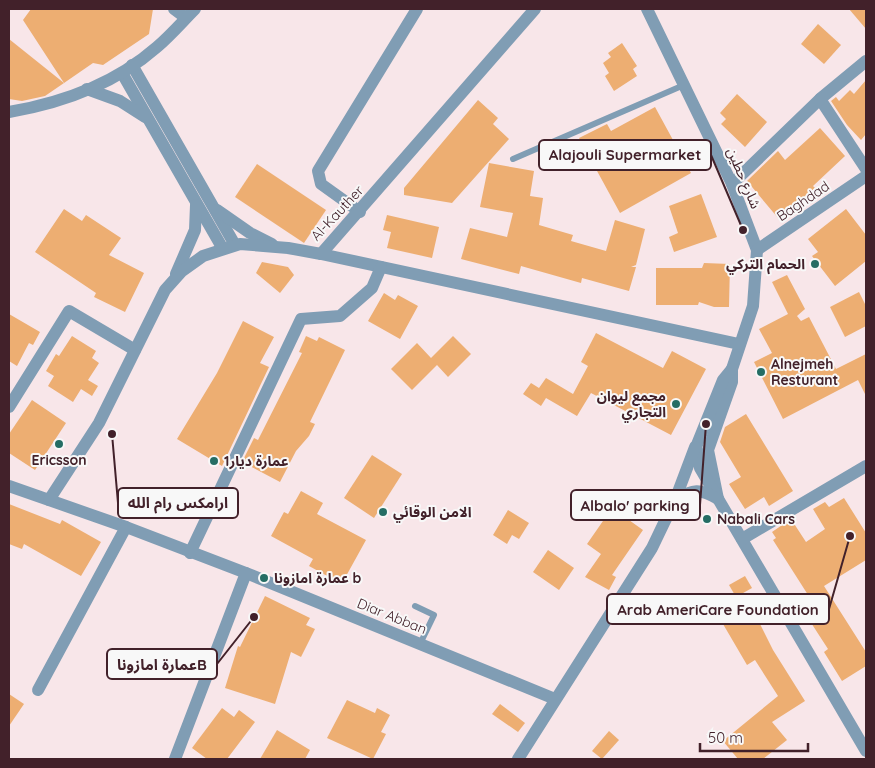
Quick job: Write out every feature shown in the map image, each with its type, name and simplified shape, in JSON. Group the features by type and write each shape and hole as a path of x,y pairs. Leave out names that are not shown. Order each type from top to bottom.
{"street":[{"path":"174,9 191,13"},
{"path":"360,212 321,184 318,171 417,9"},
{"name":"Al-Kauther","path":"49,500 99,423 165,290 182,271 203,256 229,247 279,247 321,254 360,212 535,9"},
{"name":"شارع حطين","path":"648,9 732,184 757,250 753,306 732,369"},
{"path":"9,112 35,108 87,89 127,69 157,47 191,13"},
{"path":"732,184 820,99 866,61"},
{"path":"127,69 150,121 196,203 229,247"},
{"path":"127,69 212,206 229,247"},
{"path":"87,89 120,101 150,121"},
{"path":"820,99 866,169"},
{"name":"Baghdad","path":"757,250 866,176"},
{"path":"173,281 195,230 196,203"},
{"path":"212,206 237,225 279,247"},
{"path":"321,254 740,344"},
{"path":"190,552 301,319 340,316 372,288 381,267"},
{"path":"9,406 69,311 135,350"},
{"path":"518,759 652,548 675,500 723,380 732,369"},
{"path":"705,468 708,450 732,382 732,369"},
{"path":"696,447 718,498 866,751"},
{"path":"742,539 866,466"},
{"path":"684,476 705,468"},
{"path":"9,486 49,500"},
{"path":"675,500 690,491 705,491 718,498"},
{"name":"Diar Abban","path":"49,500 246,573 555,698"},
{"path":"38,690 126,527"},
{"path":"175,759 246,573"}],"lane":[{"path":"513,160 684,85"},
{"path":"415,606 434,615 420,644"}],"building":[{"path":"31,9 153,9 149,34 103,65 93,63 64,83 23,20"},
{"path":"849,9 866,9 866,29"},
{"path":"818,24 841,45 824,64 801,44"},
{"path":"9,39 64,83 45,96 22,101 9,99"},
{"path":"622,43 637,66 633,69 637,76 614,91 605,76 609,73 603,63 611,57 608,53"},
{"path":"866,80 866,134 861,140 847,125 831,101 836,97 839,101 850,90 854,94"},
{"path":"737,94 767,122 745,147 721,124 726,119 720,113"},
{"path":"478,100 498,118 493,124 509,139 452,203 404,195 404,188"},
{"path":"655,107 691,173 620,213 579,138 607,124 611,131"},
{"path":"820,128 845,156 813,186 815,188 778,218 747,181 778,151 785,160"},
{"path":"489,163 534,171 530,196 543,198 539,225 573,235 571,241 606,251 615,220 645,229 636,265 631,267 636,267 629,291 582,278 581,283 521,266 519,274 461,259 470,228 507,237 513,213 480,207"},
{"path":"257,164 326,210 304,243 235,197"},
{"path":"701,194 717,237 674,252 669,237 678,233 669,206"},
{"path":"64,209 82,221 86,215 121,238 109,255 144,273 125,312 94,297 96,293 35,252"},
{"path":"846,209 866,235 866,261 835,286 812,256 818,252 808,239"},
{"path":"387,215 439,227 432,258 387,248 391,232 383,230"},
{"path":"262,262 288,267 294,275 280,293 256,273"},
{"path":"704,263 730,264 729,307 714,307 699,302 698,305 656,305 656,268 702,268"},
{"path":"787,275 805,309 797,316 801,321 809,317 836,369 866,354 866,396 858,380 783,419 754,362 772,353 759,329 788,314 772,282"},
{"path":"859,292 866,306 866,326 845,337 830,307"},
{"path":"384,293 395,300 398,295 418,306 400,339 368,321"},
{"path":"9,314 40,332 33,345 29,343 17,366 9,361"},
{"path":"243,321 274,337 260,363 269,367 222,466 177,439 217,373"},
{"path":"596,333 663,368 672,351 706,369 671,435 591,393 577,416 546,398 541,406 523,394 531,383 539,388 546,378 573,394 588,366 581,362"},
{"path":"72,336 96,351 92,358 99,363 88,380 98,386 92,396 81,389 73,402 48,386 54,376 46,371 56,354 59,356"},
{"path":"306,336 317,341 319,337 345,350 310,422 315,424 309,436 296,451 280,482 242,462 254,438 258,440 302,353 299,352"},
{"path":"453,336 471,354 448,377 437,365 412,390 391,369 417,343 431,358"},
{"path":"32,400 66,423 35,470 9,453 9,434"},
{"path":"746,414 793,491 769,506 764,497 745,509 729,484 741,477 720,442 725,427"},
{"path":"372,455 402,474 374,518 344,498"},
{"path":"301,491 323,503 317,514 366,540 345,578 343,577 340,583 309,566 313,559 271,536 284,512 288,514"},
{"path":"844,498 866,533 866,560 824,586 866,652 866,666 842,681 824,652 828,649 806,615 817,609 773,540 776,538 772,532 791,519 806,542 825,529 813,509 825,502 829,507"},
{"path":"9,504 60,524 62,520 101,542 81,576 24,544 22,549 9,544"},
{"path":"612,508 643,530 612,575 616,577 609,590 585,577 601,554 587,544"},
{"path":"508,510 529,523 519,539 512,535 507,544 493,535"},
{"path":"548,550 574,568 559,590 533,572"},
{"path":"745,576 752,588 736,597 729,585"},
{"path":"265,596 310,618 306,625 315,629 301,657 291,652 275,704 225,688 238,646 240,647"},
{"path":"752,608 773,650 805,701 772,722 787,740 763,759 738,759 723,741 778,696 755,660 747,665 723,624"},
{"path":"9,694 24,704 9,726"},
{"path":"347,700 375,713 377,708 390,715 381,732 386,734 373,759 327,738"},
{"path":"500,704 525,723 518,732 492,714"},
{"path":"222,708 234,717 239,710 255,722 227,759 207,759 192,748"},
{"path":"277,730 310,750 305,759 260,759"},
{"path":"609,731 619,740 602,759 592,751"}],"place":[{"name":"Alajouli Supermarket","path":"743,230"},
{"name":"الحمام التركي","path":"815,264"},
{"name":"Alnejmeh Resturant","path":"761,372"},
{"name":"مجمع ليوان التجاري","path":"676,404"},
{"name":"Albalo' parking","path":"706,424"},
{"name":"ارامكس رام الله","path":"112,434"},
{"name":"Ericsson","path":"59,444"},
{"name":"عمارة ديار1","path":"214,461"},
{"name":"الامن الوقائي","path":"383,512"},
{"name":"Nabali Cars","path":"707,519"},
{"name":"Arab AmeriCare Foundation","path":"850,536"},
{"name":"عمارة امازونا b","path":"264,578"},
{"name":"عمارة امازوناB","path":"254,617"}]}
